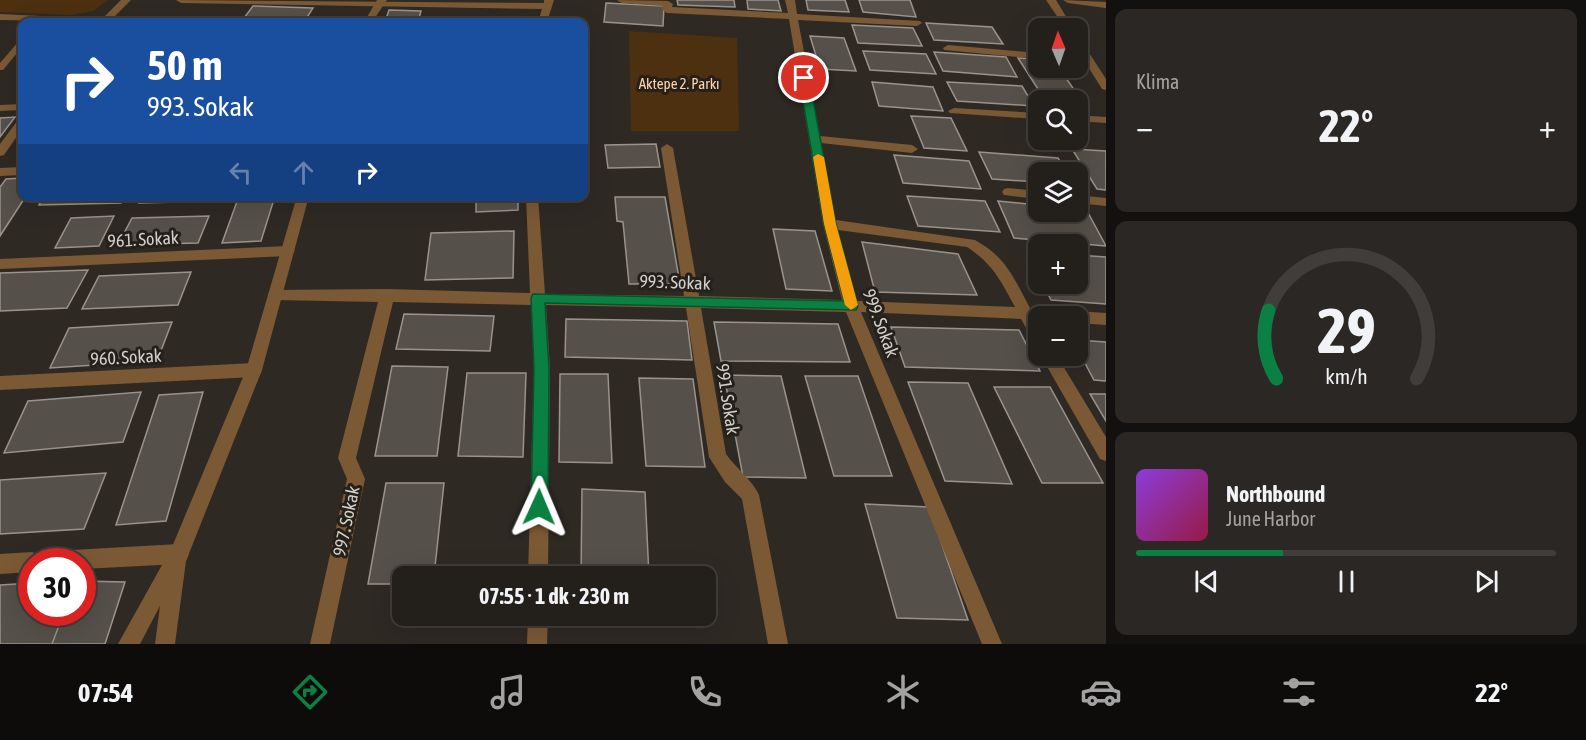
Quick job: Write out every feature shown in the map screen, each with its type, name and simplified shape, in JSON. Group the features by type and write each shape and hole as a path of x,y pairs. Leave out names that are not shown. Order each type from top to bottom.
{"street":[{"path":"108,18 126,0"},
{"path":"180,0 548,3 544,18"},
{"path":"622,0 668,4 667,10 917,23"},
{"name":"999. Sokak","path":"790,0 830,224 852,306 992,644"},
{"path":"1051,0 1063,18"},
{"path":"1068,0 1106,5"},
{"path":"371,18 381,2"},
{"path":"0,17 18,19"},
{"path":"0,21 18,22"},
{"path":"948,48 1028,55"},
{"path":"1089,60 1106,87"},
{"path":"0,103 18,102"},
{"path":"0,108 18,107"},
{"path":"954,111 1028,115"},
{"path":"1088,119 1106,120"},
{"path":"0,152 18,127"},
{"path":"815,139 912,149"},
{"name":"991. Sokak","path":"667,148 718,457 731,476 750,495 778,644"},
{"path":"0,172 18,171"},
{"path":"1008,192 1028,194"},
{"path":"1088,200 1106,202"},
{"path":"128,644 179,554 254,370 302,201"},
{"path":"532,201 542,369 538,566"},
{"path":"830,224 970,243 985,252 1000,266 1028,318"},
{"name":"961. Sokak","path":"0,264 288,251"},
{"name":"993. Sokak","path":"275,294 852,306 1028,313"},
{"name":"997. Sokak","path":"320,644 356,479 347,458 387,295"},
{"name":"993. Sokak","path":"1088,318 1106,319"},
{"path":"1055,366 1106,453"},
{"name":"960. Sokak","path":"0,383 254,370"},
{"path":"96,559 179,554"},
{"path":"165,644 179,554"},
{"path":"0,564 18,563"},
{"path":"537,644 538,626"}],"lane":[{"path":"0,68 18,48"}],"green space":[{"path":"0,0 108,0 93,11 71,15 0,12"},
{"name":"Aktepe 2. Parkı","path":"629,31 737,38 739,131 631,131"}],"building":[{"path":"677,0 734,0 735,7 678,5"},
{"path":"747,0 778,0 781,11 748,9"},
{"path":"806,0 845,0 849,12 808,10"},
{"path":"859,0 910,0 916,17 863,12"},
{"path":"606,3 664,6 663,26 604,22"},
{"path":"253,6 313,8 307,18 244,18"},
{"path":"389,10 421,11 419,18 386,18"},
{"path":"926,23 992,27 1003,44 934,40"},
{"path":"852,25 913,28 922,46 858,43"},
{"path":"810,36 844,38 856,71 820,69"},
{"path":"863,51 926,54 936,74 870,70"},
{"path":"934,52 1006,57 1017,77 943,71"},
{"path":"1018,58 1028,58 1028,74"},
{"path":"1031,78 1066,78 1074,90 1039,90"},
{"path":"872,82 933,87 943,111 879,106"},
{"path":"947,82 1022,86 1028,96 1028,106 957,101"},
{"path":"911,116 951,118 967,151 924,148"},
{"path":"15,117 0,137 0,118"},
{"path":"656,144 660,167 608,168 605,145"},
{"path":"1073,150 1106,151 1106,190 1097,189 1088,175 1088,162 1080,162"},
{"path":"979,152 1058,158 1061,162 1028,162 1028,181 992,179"},
{"path":"894,155 969,161 981,189 903,183"},
{"path":"18,178 18,201 23,201 0,236 0,187 6,179"},
{"path":"907,196 985,201 1000,232 918,226"},
{"path":"615,197 665,197 680,284 629,284 623,222 617,221"},
{"path":"41,201 122,201 121,203 39,205"},
{"path":"140,201 221,201 139,203"},
{"path":"237,201 273,201 261,241 222,243"},
{"path":"476,201 518,201 518,210 476,212"},
{"path":"998,201 1028,204 1028,222 1088,222 1088,213 1106,246 1088,244 1088,234 1028,234 1028,239 1014,238"},
{"path":"114,216 99,246 55,248 71,218"},
{"path":"209,216 198,243 118,245 132,218"},
{"path":"773,229 815,231 832,291 786,289"},
{"path":"514,231 513,278 425,280 431,233"},
{"path":"862,242 958,254 977,295 875,292"},
{"path":"1088,256 1106,257 1106,304 1051,300 1048,294 1088,294"},
{"path":"88,270 67,308 0,311 0,273"},
{"path":"191,272 178,305 82,309 99,276"},
{"path":"404,314 494,316 490,351 396,349"},
{"path":"566,319 687,321 692,360 565,357"},
{"path":"172,322 157,361 50,368 69,328"},
{"path":"714,322 838,324 850,362 721,361"},
{"path":"891,327 1019,330 1028,348 1028,366 1037,366 1040,371 905,367"},
{"path":"1088,341 1106,342 1106,381 1094,380 1087,366"},
{"path":"392,366 448,367 437,456 375,456"},
{"path":"467,373 526,373 523,457 458,456"},
{"path":"560,374 608,374 612,463 559,462"},
{"path":"724,375 781,376 806,478 743,477"},
{"path":"805,376 858,376 892,476 834,476"},
{"path":"639,378 693,379 705,467 646,466"},
{"path":"908,382 968,383 1012,484 945,481"},
{"path":"994,387 1050,387 1103,483 1042,483"},
{"path":"141,392 123,442 4,453 28,401"},
{"path":"203,392 166,521 116,525 159,395"},
{"path":"1090,394 1106,394 1106,421"},
{"path":"106,473 84,529 0,534 0,480"},
{"path":"386,483 444,483 435,566 392,566 392,584 368,584"},
{"path":"582,489 645,492 649,566 581,566"},
{"path":"865,504 929,507 968,620 897,618"},
{"path":"96,581 125,582 105,644 52,644 59,626 96,626"},
{"path":"18,584 18,626 59,626 52,644 0,644 0,585"}],"slow traffic":[{"path":"818,157 830,224 851,305"}],"route":[{"path":"539,507 542,369 538,298 852,306 830,224 804,78"}]}
